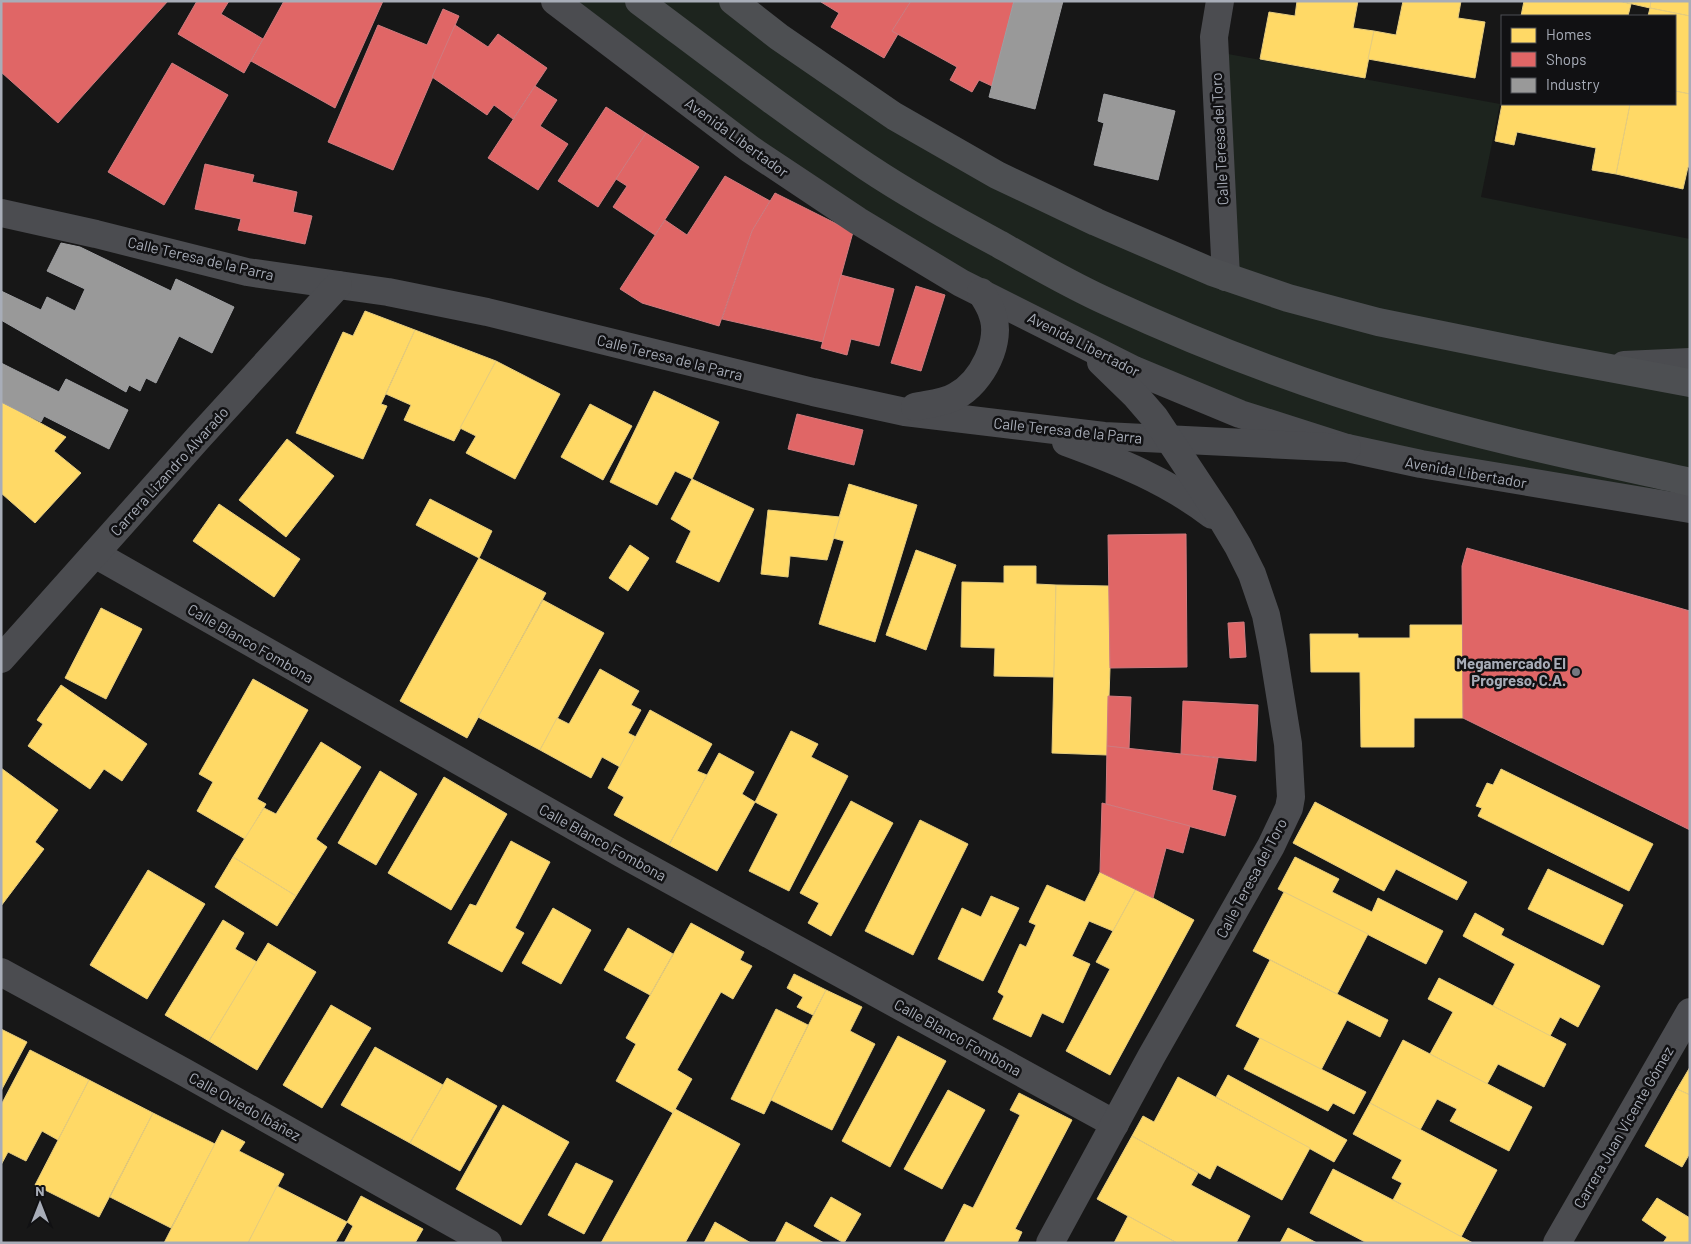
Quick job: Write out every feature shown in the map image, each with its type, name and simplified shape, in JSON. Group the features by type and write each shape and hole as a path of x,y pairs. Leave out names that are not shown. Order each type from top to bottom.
{"main road":[{"path":"639,1 867,168 957,222 1113,305 1177,333 1319,387 1399,412 1690,482"},
{"path":"733,1 779,37 894,116 997,175 1096,222 1226,277 1288,298 1378,322 1690,383"}],"street":[{"name":"Avenida Libertador","path":"556,1 750,149 858,221 961,283 1142,374 1240,414 1347,448 1466,472 1690,509"},
{"name":"Calle Teresa del Toro","path":"1220,1 1214,37 1214,52 1226,277"},
{"name":"Calle Teresa de la Parra","path":"1,213 96,234 247,272 388,292 487,312 813,392 889,408 1104,436 1347,448"},
{"name":"Carrera Lizandro Alvarado","path":"1,659 199,437 338,285"},
{"path":"889,408 915,407 956,396 973,382 984,367 993,344 995,328 993,313 981,292"},
{"name":"Calle Teresa del Toro","path":"1050,1243 1271,846 1288,808 1290,797 1288,744 1266,615 1252,574 1226,526 1155,418 1136,396 1084,346"},
{"path":"1598,366 1690,362"},
{"path":"1012,425 1112,459 1153,478 1192,500 1226,526"},
{"name":"Calle Blanco Fombona","path":"95,554 621,853 1115,1124"},
{"name":"Calle Oviedo Ibáñez","path":"1,972 175,1067 488,1243"},
{"name":"Carrera Juan Vicente Gómez","path":"1557,1243 1690,1012"}],"shaded area":[{"path":"556,1 733,1 894,116 1212,272 1551,357 1690,362 1690,509 1347,448 981,292"},
{"path":"1217,52 1500,104 1481,197 1690,239 1690,361 1598,365 1228,275"}],"building: Homes":[{"path":"1297,1 1358,1 1353,28 1374,31 1365,78 1260,59 1269,12 1295,16"},
{"path":"1403,1 1461,1 1458,18 1485,22 1475,78 1368,59 1374,31 1396,35"},
{"path":"1524,1 1619,1 1631,4 1628,15 1521,15"},
{"path":"1619,1 1651,1 1650,8"},
{"path":"1651,1 1690,1 1690,16 1650,8"},
{"path":"1650,8 1690,16 1690,94 1676,91 1676,15 1648,15"},
{"path":"1676,91 1690,94 1690,167 1688,167 1683,189 1616,174 1630,105 1676,105"},
{"path":"1502,105 1630,105 1616,174 1592,170 1596,148 1517,132 1514,145 1495,141"},
{"path":"365,311 415,330 381,404 387,406 363,459 296,433 343,332 353,336"},
{"path":"415,330 496,361 454,441 404,420 411,405 386,394"},
{"path":"496,361 560,394 515,479 466,453 476,436 460,428"},
{"path":"654,391 719,422 692,479 675,471 657,505 610,482"},
{"path":"2,402 66,437 54,451 81,473 35,523 1,493"},
{"path":"590,404 632,426 603,480 561,457"},
{"path":"287,439 334,476 286,537 239,500"},
{"path":"692,479 754,509 719,582 676,562 691,531 671,519"},
{"path":"849,484 917,505 875,642 819,624 844,541 833,538"},
{"path":"430,499 492,531 479,558 416,525"},
{"path":"219,504 300,559 274,597 193,541"},
{"path":"768,510 840,517 827,560 790,556 788,577 761,574"},
{"path":"630,545 649,558 628,591 609,578"},
{"path":"916,550 956,565 926,650 886,635"},
{"path":"479,558 546,593 467,738 400,701"},
{"path":"1004,566 1036,566 1036,584 1056,585 1054,677 994,676 995,648 961,647 962,582 1004,583"},
{"path":"1056,585 1109,586 1110,668 1107,755 1052,753"},
{"path":"543,600 604,633 540,750 478,717"},
{"path":"101,608 142,629 106,699 65,678"},
{"path":"1410,625 1463,625 1463,718 1414,718 1414,747 1361,747 1360,672 1311,672 1310,634 1358,634 1358,638 1410,638"},
{"path":"600,669 639,691 631,705 641,710 628,733 636,737 620,767 602,757 591,778 540,750 557,718 569,724"},
{"path":"253,679 308,710 257,799 266,804 245,839 197,811 213,782 199,774"},
{"path":"61,685 147,744 122,781 104,769 90,789 28,746 43,724 37,720"},
{"path":"650,710 712,744 697,771 707,775 669,845 614,815 624,797 608,788"},
{"path":"791,731 818,744 811,757 848,776 789,891 749,871 778,814 755,802"},
{"path":"321,742 361,767 316,839 327,847 296,896 233,857 264,808 276,814"},
{"path":"719,753 754,772 742,794 755,802 717,871 669,845"},
{"path":"1,768 58,810 35,842 44,849 1,906"},
{"path":"1501,769 1653,844 1629,891 1478,816 1482,808 1476,806 1487,783 1493,785"},
{"path":"380,771 417,794 376,865 338,843"},
{"path":"444,777 507,814 451,910 388,873"},
{"path":"851,801 893,823 831,936 808,923 819,903 800,893"},
{"path":"1315,802 1467,882 1457,900 1396,869 1384,891 1293,843"},
{"path":"920,820 968,844 913,955 865,931"},
{"path":"511,841 550,862 515,928 524,933 502,972 448,943 470,904 476,906"},
{"path":"233,857 296,896 277,926 215,887"},
{"path":"1295,857 1339,879 1332,892 1372,912 1378,898 1443,931 1426,964 1278,889"},
{"path":"1548,869 1623,905 1603,945 1528,909"},
{"path":"148,870 205,904 147,999 90,965"},
{"path":"1100,872 1136,889 1113,931 1089,921 1072,956 1090,964 1063,1023 1042,1013 1031,1037 993,1019 1004,996 998,992 1020,944 1026,947 1036,925 1029,922 1047,885 1085,902"},
{"path":"1136,889 1194,920 1110,1075 1066,1051 1110,969 1096,962"},
{"path":"1284,892 1368,934 1337,994 1253,951"},
{"path":"991,896 1019,908 983,981 938,959 962,908 981,917"},
{"path":"553,908 591,930 561,984 522,963"},
{"path":"1475,913 1504,929 1501,935 1600,986 1578,1027 1560,1017 1550,1036 1493,1006 1515,964 1463,936"},
{"path":"223,920 244,933 235,949 257,962 209,1041 165,1015"},
{"path":"691,923 744,952 740,960 752,966 733,999 721,992 677,1070 692,1079 673,1113 616,1081 636,1044 626,1038"},
{"path":"628,928 673,954 650,995 604,970"},
{"path":"268,943 316,972 257,1070 209,1041"},
{"path":"1270,960 1388,1020 1380,1037 1347,1020 1321,1070 1236,1026"},
{"path":"794,974 826,990 813,1015 797,1007 803,997 787,988"},
{"path":"1439,978 1566,1044 1544,1087 1498,1064 1487,1084 1430,1054 1453,1012 1428,999"},
{"path":"826,990 862,1007 850,1031 875,1044 832,1130 771,1100"},
{"path":"331,1005 371,1028 322,1108 283,1085"},
{"path":"776,1009 808,1025 764,1114 731,1099"},
{"path":"1,1029 27,1042 1,1091"},
{"path":"898,1036 946,1061 890,1167 842,1141"},
{"path":"1260,1038 1366,1092 1354,1114 1333,1103 1328,1111 1244,1069"},
{"path":"1403,1040 1532,1107 1509,1151 1450,1121 1457,1109 1437,1099 1420,1130 1370,1103"},
{"path":"375,1047 443,1085 410,1143 341,1105"},
{"path":"30,1050 89,1080 58,1140 42,1131 26,1161 8,1152 1,1165 1,1105"},
{"path":"1690,1067 1690,1095 1677,1089"},
{"path":"1228,1075 1347,1140 1334,1162 1216,1097"},
{"path":"1178,1077 1310,1148 1282,1200 1217,1165 1210,1179 1132,1136 1143,1116 1154,1122"},
{"path":"447,1078 497,1106 460,1171 410,1143"},
{"path":"89,1080 153,1113 99,1217 35,1185"},
{"path":"1677,1089 1690,1095 1690,1153 1682,1167 1645,1146"},
{"path":"948,1090 985,1110 942,1189 904,1169"},
{"path":"1019,1093 1072,1120 1015,1229 1022,1232 1017,1243 944,1243 964,1204 973,1208 1020,1115 1010,1110"},
{"path":"1370,1103 1497,1170 1461,1237 1393,1200 1402,1183 1392,1178 1402,1160 1353,1134"},
{"path":"503,1105 569,1142 521,1225 456,1189"},
{"path":"675,1109 740,1144 685,1243 601,1243"},
{"path":"153,1113 215,1144 171,1228 110,1197"},
{"path":"222,1130 245,1142 239,1151 284,1174 248,1243 164,1243"},
{"path":"1132,1136 1198,1173 1191,1185 1250,1216 1236,1243 1177,1243 1097,1199"},
{"path":"576,1163 613,1181 584,1234 548,1215"},
{"path":"1333,1169 1473,1243 1367,1243 1310,1213"},
{"path":"277,1186 347,1222 335,1243 248,1243"},
{"path":"361,1196 423,1229 415,1243 344,1243 353,1226 347,1222"},
{"path":"831,1197 861,1214 844,1243 814,1226"},
{"path":"1657,1198 1690,1218 1690,1243 1663,1243 1667,1237 1642,1220"},
{"path":"1128,1216 1177,1243 1114,1243"},
{"path":"715,1222 751,1243 704,1243"},
{"path":"786,1222 824,1243 775,1243"},
{"path":"1288,1228 1317,1243 1280,1243"}],"building: Shops":[{"path":"1,1 168,1 58,123 1,72"},
{"path":"197,1 229,1 221,14 263,39 244,73 178,34"},
{"path":"284,1 383,1 335,108 251,61"},
{"path":"822,1 911,1 892,31 898,34 884,58 831,27 839,13"},
{"path":"911,1 1014,1 992,86 979,80 972,92 950,80 957,67 892,31"},
{"path":"443,9 459,16 393,170 328,142 378,25 427,45"},
{"path":"455,25 488,47 498,34 547,68 513,119 494,105 487,115 432,77"},
{"path":"172,63 228,95 164,205 108,172"},
{"path":"535,86 557,100 540,126 568,144 538,190 488,158"},
{"path":"606,107 646,133 598,207 558,181"},
{"path":"646,133 699,167 655,235 613,207 627,186 616,179"},
{"path":"205,164 254,175 252,182 297,192 293,212 312,216 305,244 238,230 241,219 195,209"},
{"path":"725,176 770,201 752,231 719,326 642,303 620,289 665,220 687,235"},
{"path":"775,193 853,232 823,342 722,319 752,231"},
{"path":"841,275 894,289 879,346 851,339 847,355 821,348"},
{"path":"916,286 945,295 921,371 891,363"},
{"path":"797,414 863,430 854,465 788,449"},
{"path":"1186,534 1187,667 1110,668 1108,535"},
{"name":"Megamercado El Progreso, C.A.","path":"1467,548 1690,611 1690,830 1463,718 1462,566"},
{"path":"1244,622 1246,657 1230,658 1228,623"},
{"path":"1108,696 1131,697 1129,749 1107,746"},
{"path":"1183,701 1258,705 1256,761 1181,754"},
{"path":"1107,746 1218,758 1212,790 1236,796 1225,836 1106,804"},
{"path":"1102,803 1190,826 1183,853 1166,848 1153,898 1100,872"}],"building: Industry":[{"path":"1014,1 1063,1 1035,109 989,97"},
{"path":"1104,94 1175,111 1158,180 1094,165 1104,123 1098,121"},
{"path":"61,243 80,247 171,291 176,279 234,307 212,353 179,336 156,383 146,378 140,391 129,385 126,392 1,320 1,291 41,310 47,297 75,311 85,289 47,271"},
{"path":"1,363 59,392 66,379 128,410 109,449 44,416 41,422 1,402"}],"place":[{"name":"Megamercado El Progreso, C.A.","path":"1576,672"}]}
